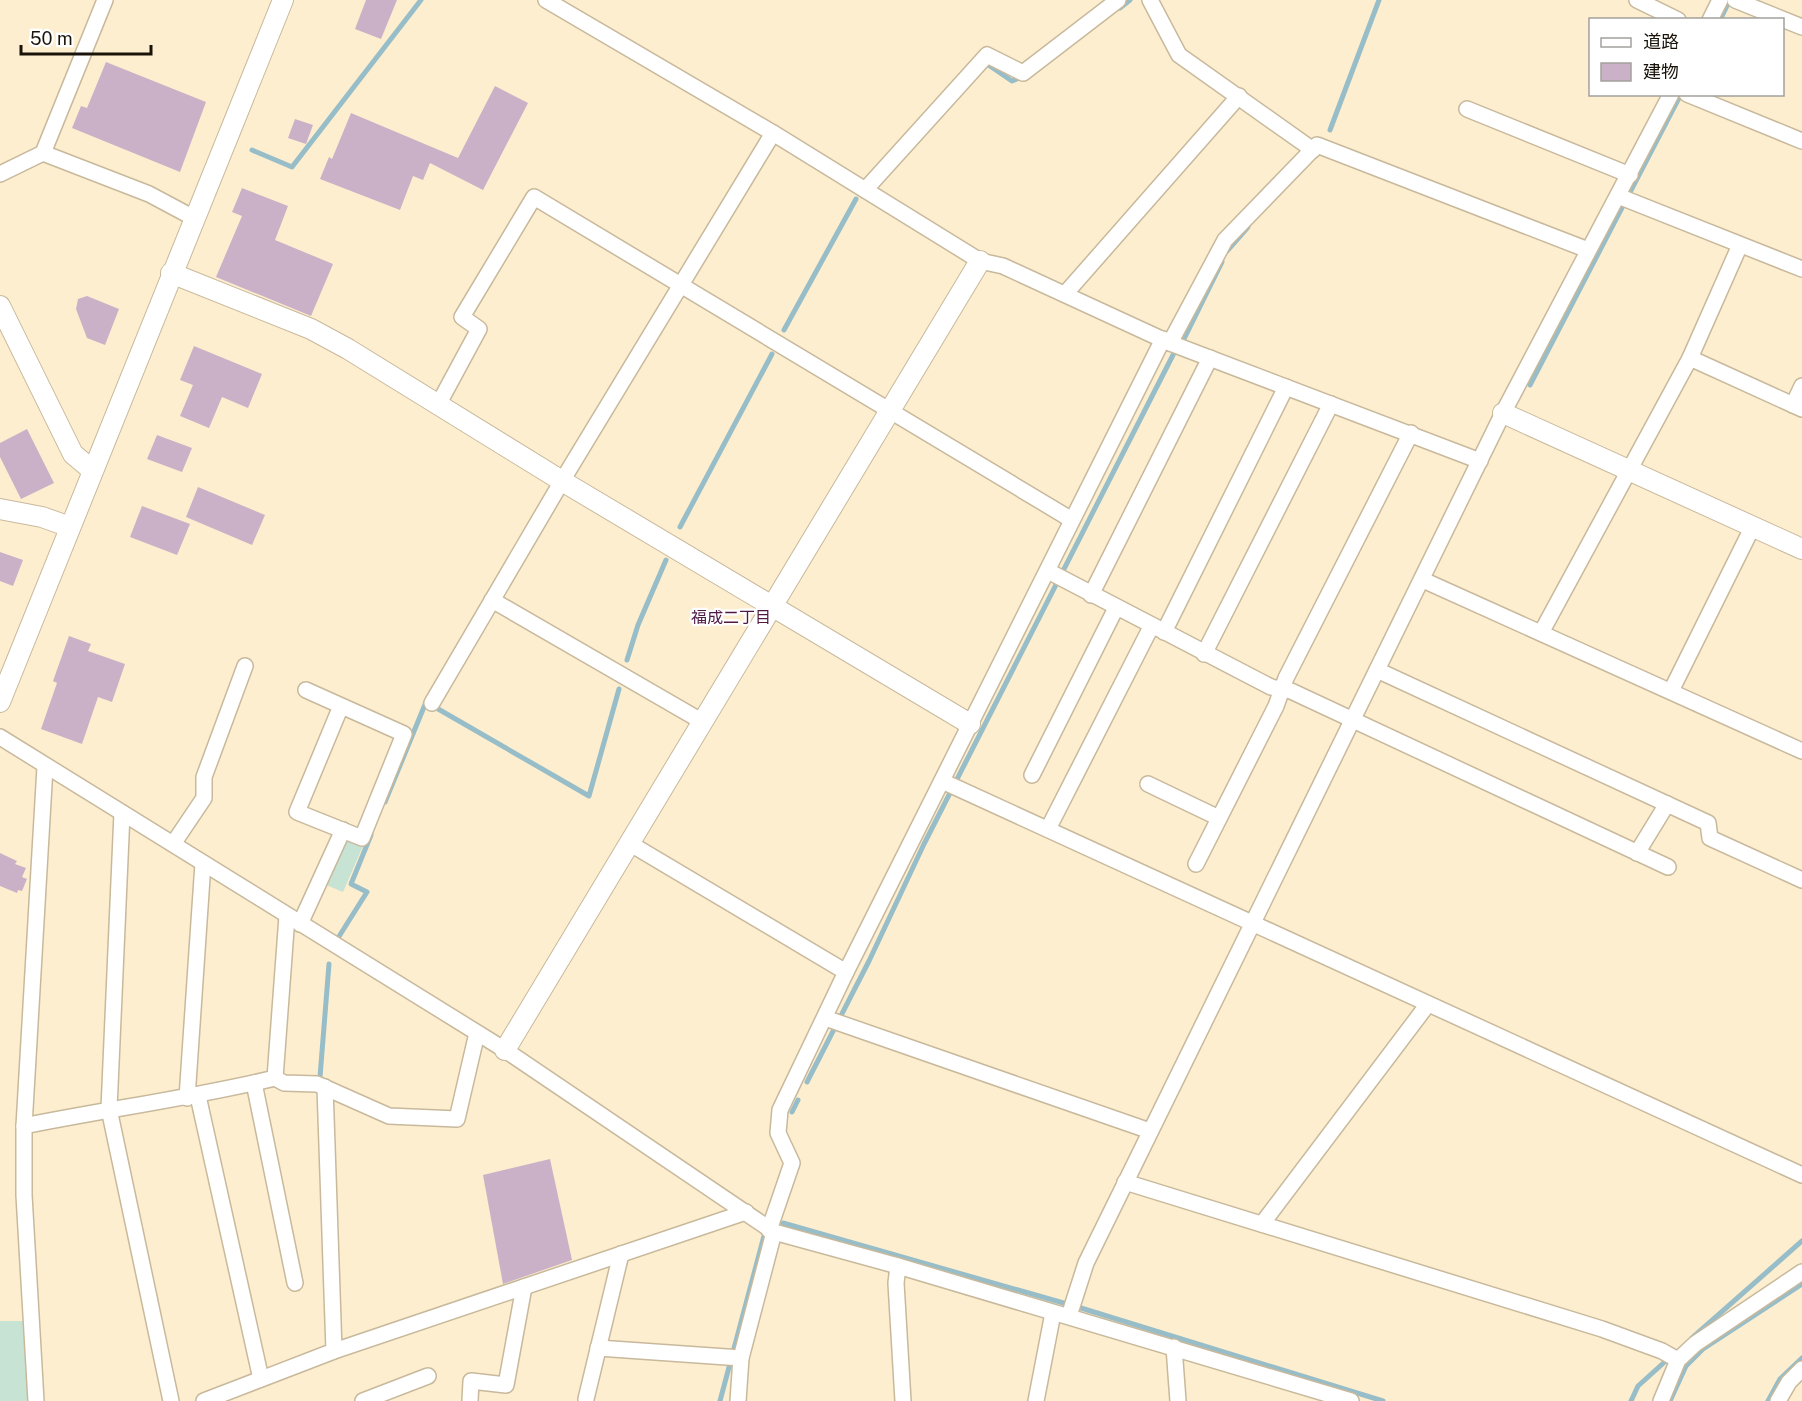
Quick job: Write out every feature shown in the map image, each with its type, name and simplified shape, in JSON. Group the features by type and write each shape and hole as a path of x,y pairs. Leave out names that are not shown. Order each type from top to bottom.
{"street":[{"path":"0,174 43,153 105,0"},
{"path":"0,702 171,273 283,0"},
{"path":"546,0 773,133 980,261 1003,266 1167,341 1412,433 1480,461"},
{"path":"865,190 987,55 1023,73 1118,0"},
{"path":"1150,0 1179,55 1313,150"},
{"path":"1637,0 1674,18"},
{"path":"1711,18 1720,0"},
{"path":"1735,0 1780,18"},
{"path":"1784,20 1802,27"},
{"path":"1065,294 1239,96"},
{"path":"1071,1309 1086,1263 1350,721 1423,580 1503,413 1588,250 1625,199 1630,175 1670,96"},
{"path":"1692,96 1802,141"},
{"path":"1467,108 1630,175"},
{"path":"432,703 562,481 773,133"},
{"path":"738,1401 734,1357 792,1163 778,1133 780,1110 833,1021 846,972 950,785 970,724 1056,576 1072,520 1167,341 1225,240 1317,146 1588,250"},
{"path":"43,153 149,194 194,218"},
{"path":"438,405 479,328 462,317 534,197 1072,520"},
{"path":"1625,199 1802,269"},
{"path":"1541,633 1690,358 1740,245"},
{"path":"505,1050 980,261"},
{"path":"171,273 311,329 970,724"},
{"path":"0,306 74,454 92,470"},
{"path":"1092,595 1210,358"},
{"path":"1690,358 1798,407 1802,386"},
{"path":"1048,829 1286,387"},
{"path":"1204,654 1331,404"},
{"path":"1503,413 1802,549"},
{"path":"1196,864 1412,433"},
{"path":"0,508 42,517 70,527"},
{"path":"1671,691 1753,526"},
{"path":"1056,576 1271,687 1291,691 1350,721 1668,867"},
{"path":"1423,580 1802,750"},
{"path":"492,600 703,722"},
{"path":"1032,775 1116,608"},
{"path":"172,844 204,798 204,777 245,666"},
{"path":"1377,670 1708,823 1710,838 1802,880"},
{"path":"306,690 404,734 362,838 297,812 341,706"},
{"path":"0,737 505,1050 772,1231 1053,1313 1071,1309 1174,1347 1351,1401"},
{"path":"36,1401 24,1195 24,1126 45,767"},
{"path":"1148,784 1219,818"},
{"path":"950,785 1802,1175"},
{"path":"1636,853 1667,804"},
{"path":"122,813 109,1109 171,1401"},
{"path":"274,1078 293,920 343,830"},
{"path":"629,843 846,972"},
{"path":"203,863 193,1097 261,1379"},
{"path":"1262,1224 1428,1004"},
{"path":"833,1021 1150,1131"},
{"path":"24,1126 109,1109 193,1097 274,1078 284,1083 317,1084 389,1116 457,1119 477,1033"},
{"path":"254,1083 295,1283"},
{"path":"325,1087 334,1351"},
{"path":"1125,1182 1602,1329 1674,1357"},
{"path":"204,1401 334,1351 746,1212"},
{"path":"586,1399 621,1254"},
{"path":"898,1266 896,1283 903,1401"},
{"path":"1661,1401 1674,1357 1802,1272"},
{"path":"470,1401 471,1381 506,1385 524,1287"},
{"path":"1036,1401 1053,1313"},
{"path":"1174,1347 1178,1401"},
{"path":"598,1348 734,1357"},
{"path":"1778,1401 1789,1382 1802,1369"},
{"path":"363,1401 428,1376"}],"green space":[{"path":"344,838 363,846 343,892 324,884"},
{"path":"0,1321 24,1321 28,1401 0,1401"}],"building":[{"path":"366,0 397,0 381,39 355,29"},
{"path":"106,62 206,102 180,172 72,128 81,106 87,108"},
{"path":"495,86 528,103 483,190 430,163 423,180 413,176 400,210 320,179 329,157 332,159 351,113 458,158"},
{"path":"295,119 313,125 306,144 288,138"},
{"path":"242,188 288,206 275,240 333,264 311,316 216,277 242,216 232,212"},
{"path":"87,296 119,309 105,345 87,338 76,309 78,299"},
{"path":"194,346 262,374 248,408 222,397 209,428 180,416 193,385 180,380"},
{"path":"27,429 54,483 21,499 0,457 0,443"},
{"path":"157,435 192,448 182,472 147,459"},
{"path":"198,487 265,515 252,545 186,517"},
{"path":"142,506 190,524 177,555 130,537"},
{"path":"0,552 23,560 13,586 0,581"},
{"path":"69,636 91,644 88,651 125,664 112,702 98,697 82,744 41,729 57,683 53,681"},
{"path":"0,853 17,861 15,864 26,868 22,877 27,879 22,891 18,890 17,893 0,886"},
{"path":"550,1159 572,1260 503,1284 483,1175"}],"waterway":[{"path":"252,150 292,167 421,0"},
{"path":"1120,8 1130,0"},
{"path":"1330,130 1379,0"},
{"path":"1721,18 1730,0"},
{"path":"984,65 987,64 1012,81 1024,76"},
{"path":"1530,385 1680,96"},
{"path":"784,330 856,199"},
{"path":"1227,251 1248,227"},
{"path":"1184,339 1222,262"},
{"path":"807,1082 869,961 924,844 1174,353"},
{"path":"680,527 772,354"},
{"path":"627,660 638,625 666,560"},
{"path":"385,802 426,702 589,796 619,689"},
{"path":"338,938 367,892 351,884 371,835"},
{"path":"320,1077 329,964"},
{"path":"792,1112 798,1100"},
{"path":"783,1223 1081,1308 1383,1401"},
{"path":"720,1401 764,1236"},
{"path":"1692,1338 1802,1241"},
{"path":"1670,1401 1686,1366 1703,1349 1802,1284"},
{"path":"1631,1401 1638,1386 1669,1358"},
{"path":"1768,1401 1780,1379 1802,1358"}],"district":[{"name":"福成二丁目","path":"731,617"}]}
